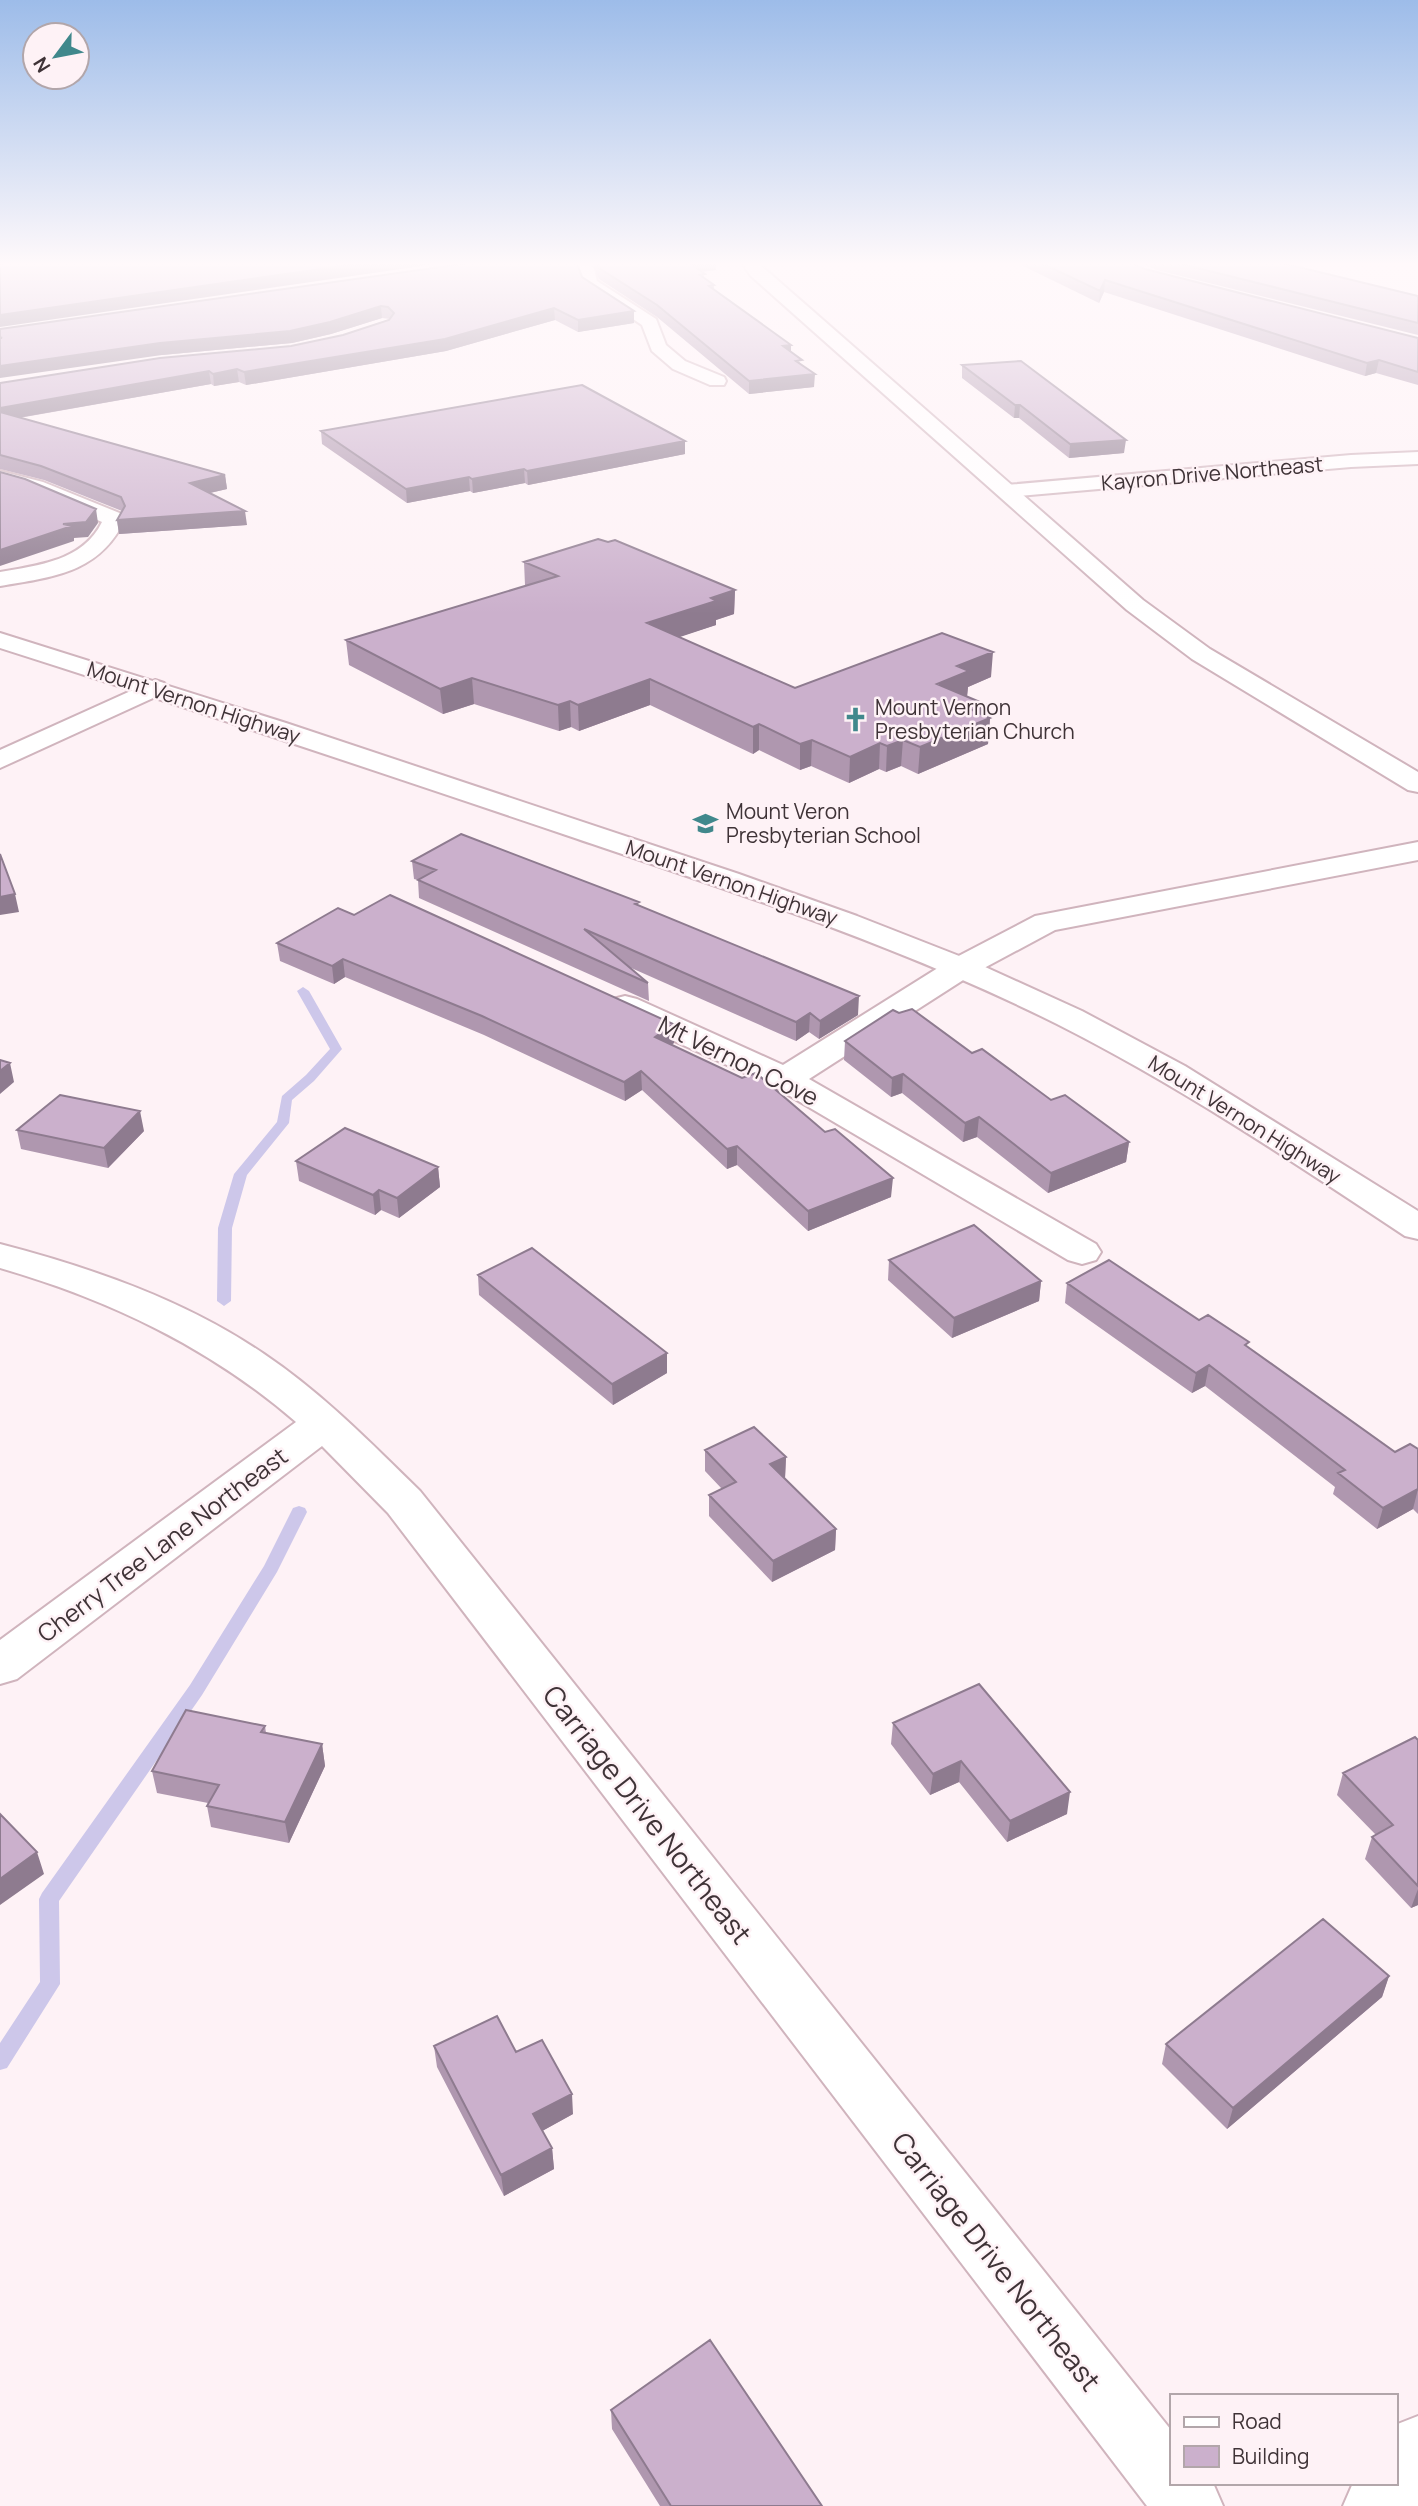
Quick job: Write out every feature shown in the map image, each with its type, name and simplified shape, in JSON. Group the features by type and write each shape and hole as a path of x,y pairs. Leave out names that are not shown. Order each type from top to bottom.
{"street":[{"path":"879,380 1135,605 1201,654 1418,784"},
{"name":"Kayron Drive Northeast","path":"1006,491 1351,461 1418,458"},
{"path":"0,477 36,486 114,519 108,537 87,555 54,569 0,579"},
{"name":"Mount Vernon Highway","path":"0,640 155,688 796,903 960,968 1021,994 1152,1060 1268,1130 1418,1228"},
{"path":"0,760 155,688"},
{"path":"785,1079 960,968 1046,923 1418,851"},
{"name":"Mt Vernon Cove","path":"597,992 785,1079 1082,1252"},
{"name":"Carriage Drive Northeast","path":"0,1256 61,1272 189,1327 249,1363 324,1422 404,1502 1170,2482"},
{"name":"Cherry Tree Lane Northeast","path":"0,1666 324,1422"},
{"path":"1397,2478 1418,2449"},
{"name":"Carriage Drive Northeast","path":"1173,2485 1189,2506"},
{"path":"1377,2506 1392,2485"}],"building":[{"path":"20,380 158,380 0,408 0,383"},
{"path":"982,380 1046,380 1126,440 1070,444 1020,405 1015,405"},
{"path":"582,385 685,441 527,471 524,469 472,479 469,477 406,489 321,431"},
{"path":"0,412 225,475 190,483 245,511 117,520 125,506 121,497 41,466 0,455"},
{"path":"0,472 25,479 96,509 86,522 63,524 72,526 0,550"},
{"path":"598,539 608,542 615,540 735,590 711,598 716,601 647,623 795,688 942,633 993,652 957,666 969,671 937,684 987,705 972,710 990,718 920,747 903,740 887,746 880,743 850,757 812,740 800,744 759,724 753,727 650,679 578,705 570,701 558,705 472,678 440,689 346,640 558,576 524,562"},
{"path":"461,834 639,902 635,904 859,996 820,1021 810,1013 796,1022 584,929 648,983 418,880 436,870 412,861"},
{"path":"0,854 15,894 0,897"},
{"path":"390,895 673,1024 655,1037 742,1078 756,1073 825,1132 835,1129 893,1178 808,1211 737,1146 727,1149 641,1071 624,1082 482,1016 343,959 332,966 277,943 338,908 354,915"},
{"path":"912,1009 972,1053 982,1049 1051,1100 1065,1095 1129,1142 1051,1173 979,1117 965,1123 903,1074 892,1078 845,1041 893,1010 899,1013"},
{"path":"0,1060 10,1063 0,1071"},
{"path":"60,1095 140,1111 104,1148 17,1130"},
{"path":"345,1128 438,1167 397,1198 379,1190 373,1195 296,1161"},
{"path":"974,1225 1041,1281 954,1318 889,1260"},
{"path":"532,1248 667,1353 612,1384 478,1275"},
{"path":"1109,1260 1199,1320 1208,1315 1249,1342 1245,1345 1395,1452 1410,1444 1418,1449 1418,1489 1383,1508 1338,1473 1345,1470 1209,1365 1196,1373 1067,1283"},
{"path":"754,1427 786,1457 770,1464 836,1529 773,1561 709,1495 736,1482 705,1450"},
{"path":"979,1684 1070,1792 1010,1821 961,1761 933,1774 893,1723"},
{"path":"186,1710 265,1726 261,1732 322,1744 285,1822 207,1806 219,1785 152,1771"},
{"path":"1415,1737 1418,1740 1418,1886 1372,1837 1393,1825 1343,1773"},
{"path":"0,1814 37,1852 0,1879"},
{"path":"1323,1919 1389,1976 1233,2108 1166,2044"},
{"path":"497,2016 516,2052 542,2040 572,2094 533,2114 552,2148 501,2175 434,2046"},
{"path":"710,2340 822,2506 671,2506 611,2410"}],"waterway":[{"path":"224,1301 225,1228 241,1174 283,1123 286,1099 310,1078 336,1049 303,991"},
{"path":"0,2061 50,1984 49,1899 196,1690 271,1568 299,1512"}],"place":[{"name":"Mount Vernon Presbyterian Church","path":"855,719"},
{"name":"Mount Veron Presbyterian School","path":"706,823"}]}
